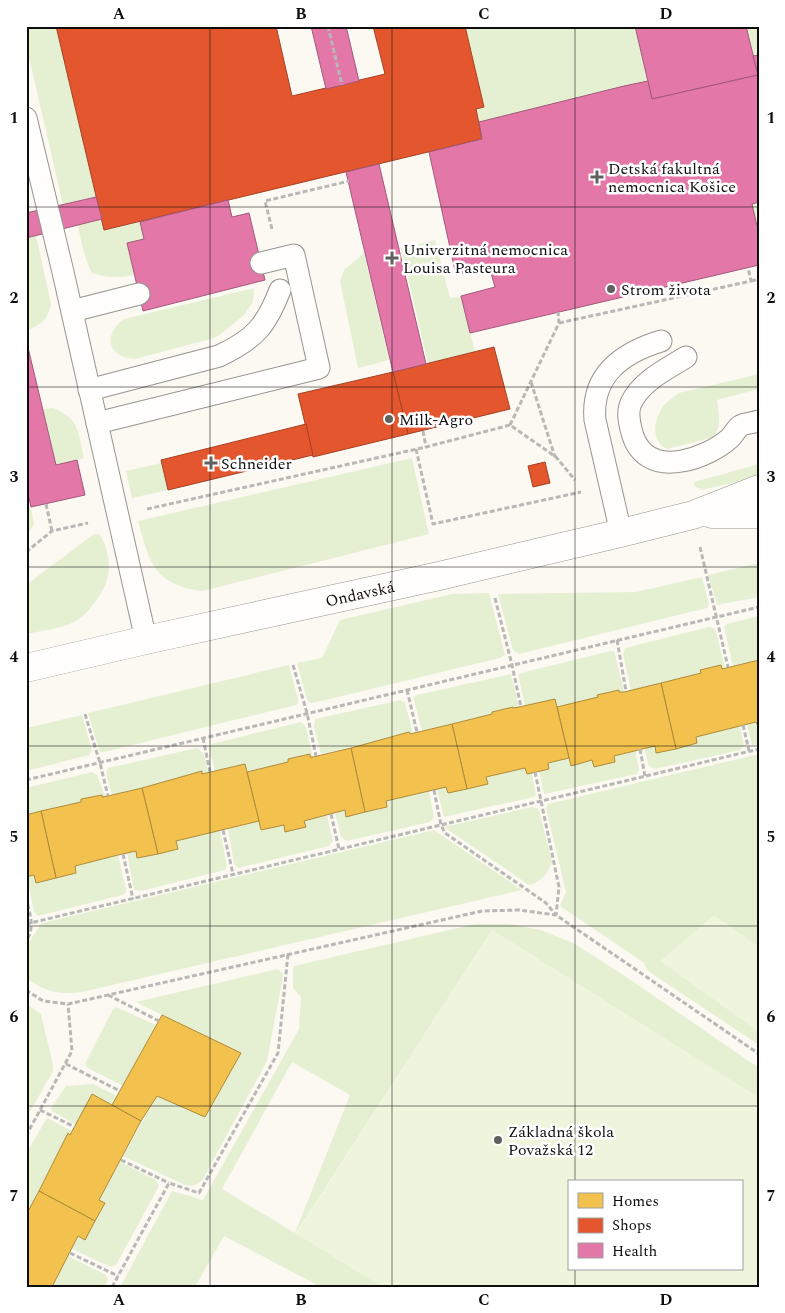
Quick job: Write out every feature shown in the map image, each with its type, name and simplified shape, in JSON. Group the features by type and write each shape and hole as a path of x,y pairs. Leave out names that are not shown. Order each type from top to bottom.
{"street":[{"name":"Ondavská","path":"26,668 439,576 620,533 693,515 759,489"},
{"name":"Ondavská","path":"693,515 759,514"}],"lane":[{"path":"26,118 72,311 146,640"},
{"path":"97,424 319,368 294,255 270,261"},
{"path":"89,390 219,356 233,350 254,335 262,326 269,317 280,290"},
{"path":"72,311 139,294"},
{"path":"620,533 594,408 600,385 606,375 622,359 637,350 661,341"},
{"path":"686,357 653,378 640,390 630,404 628,418 632,433 638,448 644,454 653,460 666,462 683,461 719,446 731,437 740,426 759,422"}],"path":[{"path":"328,26 342,85"},
{"path":"270,261 265,201 349,181"},
{"path":"748,268 751,281"},
{"path":"559,323 759,279"},
{"path":"510,425 559,323 558,312"},
{"path":"530,382 556,457"},
{"path":"26,552 52,532 416,449 510,425 556,457 586,490"},
{"path":"423,431 426,446"},
{"path":"416,449 433,524 610,484"},
{"path":"46,504 52,532"},
{"path":"494,593 521,707"},
{"path":"26,780 759,607"},
{"path":"716,616 728,667"},
{"path":"616,640 626,691"},
{"path":"293,665 307,713 316,756"},
{"path":"406,690 417,732"},
{"path":"85,714 108,796"},
{"path":"743,725 749,751"},
{"path":"203,738 210,772"},
{"path":"640,749 645,776"},
{"path":"26,924 759,749"},
{"path":"535,772 559,887 556,915"},
{"path":"434,790 441,825 445,834 546,902 556,915 759,1054"},
{"path":"331,814 339,849"},
{"path":"223,830 233,874"},
{"path":"123,854 133,899"},
{"path":"26,897 32,923 30,936 26,941"},
{"path":"26,990 43,1001 68,1004 482,911 519,910 556,915"},
{"path":"121,1160 169,1182 199,1193 278,1053 288,954"},
{"path":"108,995 159,1021"},
{"path":"26,1136 72,1051 68,1004"},
{"path":"66,1064 120,1091"},
{"path":"40,1110 75,1127"},
{"path":"112,1287 169,1182"},
{"path":"70,1253 118,1276"}],"green space":[{"path":"26,26 56,26 96,197 63,205 26,44"},
{"path":"465,26 635,26 648,81 479,122 476,109 484,107"},
{"path":"746,26 759,26 759,55 753,56"},
{"path":"759,202 759,225 757,226 752,204"},
{"path":"102,219 105,230 140,222 144,239 127,243 134,275 113,277 92,273 83,249 78,225"},
{"path":"36,235 51,304 46,318 26,331 26,238"},
{"path":"435,240 450,298 461,296 475,352 428,363 401,248"},
{"path":"364,253 389,360 358,368 340,281 344,270"},
{"path":"254,288 253,302 244,315 214,338 135,359 119,355 111,345 113,332 124,319"},
{"path":"759,374 759,389 717,400 719,423 714,437 667,449 661,445 656,434 656,421 666,403 679,393"},
{"path":"53,408 62,412 73,422 79,434 84,458 56,465 43,409"},
{"path":"412,458 429,534 202,591 173,583 156,569 150,560 138,521"},
{"path":"161,463 168,490 132,498 126,471"},
{"path":"759,464 759,477 701,490 694,485 694,482"},
{"path":"26,485 34,524 26,537"},
{"path":"94,534 101,536 108,555 109,564 107,580 99,597 86,613 75,622 26,634 26,585"},
{"path":"759,563 759,597 717,605 708,575"},
{"path":"702,577 709,604 707,608 519,654 513,650 498,594 636,592"},
{"path":"489,593 505,655 500,658 317,702 311,703 307,700 297,663 322,658 340,620 452,594"},
{"path":"759,616 759,660 733,666 725,625"},
{"path":"709,627 714,628 716,631 725,668 722,669 721,665 700,670 701,673 631,690 623,654 625,648"},
{"path":"614,651 624,692 619,692 619,690 557,707 555,699 525,706 518,675 521,673"},
{"path":"289,665 298,699 296,705 104,752 99,750 88,713"},
{"path":"511,674 519,707 512,707 492,712 492,714 422,731 414,700 414,697 417,695"},
{"path":"401,700 405,703 413,733 410,734 408,732 321,754 314,727 315,719"},
{"path":"82,715 92,750 89,755 26,771 26,728"},
{"path":"301,722 306,727 313,757 310,757 310,754 288,759 288,762 247,772 245,764 215,771 209,748 211,744"},
{"path":"756,722 759,728 759,745 752,745 747,724"},
{"path":"740,726 744,746 740,750 655,769 649,766 644,748 655,746 656,753 697,743 696,737"},
{"path":"197,748 204,755 208,772 202,774 201,771 112,795 106,773 108,768"},
{"path":"635,750 639,770 637,774 544,794 539,771 549,769 548,763 569,758 571,766 592,760 594,767 615,762 614,756"},
{"path":"759,754 759,1045 648,971 643,962 560,906 566,892 546,808 548,804"},
{"path":"525,768 527,774 532,773 536,795 534,797 444,817 437,789 446,787 448,793 488,784 486,777"},
{"path":"92,772 97,775 105,796 81,799 81,802 26,815 26,788"},
{"path":"429,791 434,818 430,822 347,841 341,837 335,813 345,810 346,817 387,807 386,801"},
{"path":"532,807 539,810 552,862 544,877 529,885 444,827"},
{"path":"327,815 333,841 329,846 238,868 234,864 228,829 259,821 284,825 285,831 306,826 304,821"},
{"path":"220,830 227,866 225,870 141,891 134,890 127,853 136,851 137,858 178,849 176,841"},
{"path":"434,830 522,890 82,992 59,993 40,987 26,978 26,946 42,923"},
{"path":"118,855 126,889 126,892 122,895 38,916 34,912 27,877 34,875 36,883 76,873 75,866"},
{"path":"714,915 759,947 759,1032 660,961"},
{"path":"475,924 509,924 541,930 573,943 622,974 759,1068 759,1098 492,930 296,1233 383,1287 321,1287 224,1236 195,1287 120,1287 172,1191 203,1200 299,1029 301,997 293,988 294,966","holes":["292,1062 350,1095 295,1233 222,1189"]},
{"name":"Základná škola Považská 12","path":"492,930 759,1098 759,1287 383,1287 296,1234"},
{"path":"278,969 283,976 267,1061 203,1179 195,1185 185,1185 123,1156 157,1096 206,1116 240,1054 136,1002"},
{"path":"26,1004 41,1014 53,1071 26,1119"},
{"path":"116,1007 156,1025 123,1086 88,1068 85,1064 113,1009"},
{"path":"93,1084 117,1096 112,1105 91,1095 76,1125 52,1111 51,1108 66,1086"},
{"path":"47,1118 72,1131 70,1135 68,1133 26,1215 26,1154"},
{"path":"120,1162 156,1180 159,1186 116,1265 111,1267 72,1249 78,1236 85,1239 105,1203 99,1200"},
{"path":"68,1256 106,1275 108,1280 104,1287 52,1287"}],"building: Homes":[{"path":"759,660 759,728 756,722 696,737 697,743 676,749 661,683 701,673 700,670 721,665 722,669"},
{"path":"661,683 676,749 656,753 655,746 614,756 615,762 594,767 592,760 571,766 557,707 598,697 597,695 619,690 619,692 624,692"},
{"path":"555,699 569,758 548,763 549,769 532,773 527,774 525,768 486,777 488,784 467,789 452,724 492,714 492,712"},
{"path":"452,724 467,789 448,793 446,787 386,801 387,807 365,812 351,748 409,732 410,734"},
{"path":"351,748 365,812 346,817 345,810 304,821 306,827 285,832 284,825 261,830 247,772 288,762 288,759 310,754 310,757 313,757"},
{"path":"245,764 259,821 176,841 178,849 158,854 142,788 202,771 202,774"},
{"path":"142,788 158,854 137,858 136,851 118,855 75,866 76,873 56,878 41,811 81,802 81,799 102,795 102,797 108,796"},
{"path":"41,811 56,878 36,883 34,875 26,877 26,815"},
{"path":"162,1015 241,1053 205,1117 157,1096 141,1121 112,1105"},
{"path":"92,1094 141,1121 99,1200 105,1203 95,1221 39,1191 68,1133 70,1135"},
{"path":"39,1191 95,1221 85,1240 78,1236 52,1287 26,1287 26,1215"}],"building: Shops":[{"path":"56,26 276,26 292,96 385,74 373,26 465,26 484,107 476,109 482,139 104,230"},
{"path":"494,347 510,409 408,434 393,372"},
{"path":"393,372 408,434 313,457 298,394"},
{"path":"306,424 313,455 168,490 161,460"},
{"path":"545,462 550,483 533,487 528,466"}],"building: Health":[{"path":"311,26 346,26 359,81 326,89"},
{"path":"635,26 746,26 758,75 652,99"},
{"name":"Detská fakultná nemocnica Košice","path":"759,55 759,202 752,204 757,226 759,225 759,265 470,333 461,296 495,287 489,266 456,275 429,152 482,139 479,122 624,86 648,81 652,99 758,75 753,56"},
{"path":"379,164 426,364 393,372 346,172"},
{"path":"96,197 102,219 26,238 26,213"},
{"path":"228,200 232,217 249,213 265,280 143,311 127,243 144,239 140,222"},
{"path":"26,339 56,465 77,460 85,495 31,507 26,485"}],"place":[{"name":"Detská fakultná nemocnica Košice","path":"597,177"},
{"name":"Univerzitná nemocnica Louisa Pasteura","path":"392,258"},
{"name":"Strom života","path":"611,289"},
{"name":"Milk-Agro","path":"389,419"},
{"name":"Schneider","path":"211,463"},
{"name":"Základná škola Považská 12","path":"498,1140"}]}
